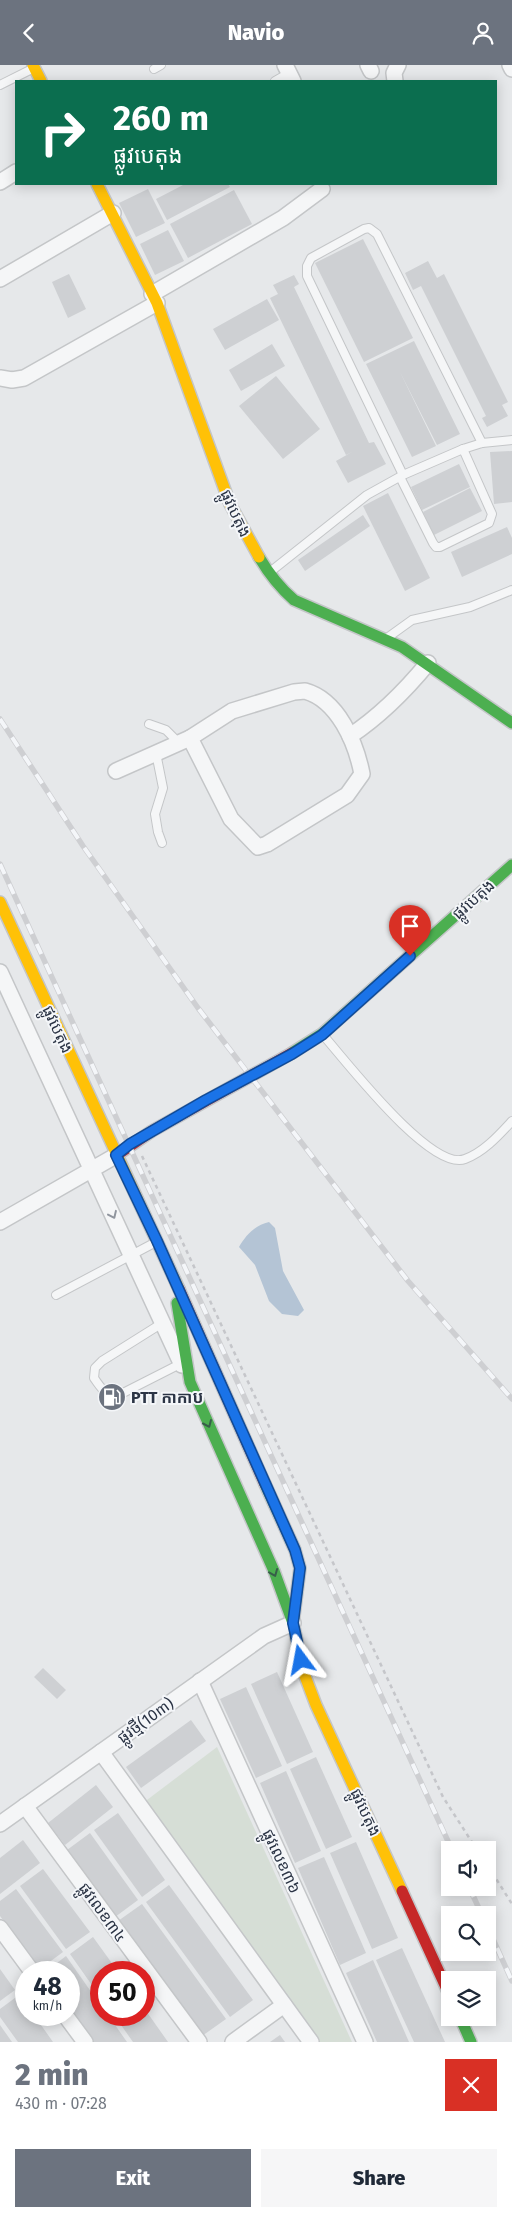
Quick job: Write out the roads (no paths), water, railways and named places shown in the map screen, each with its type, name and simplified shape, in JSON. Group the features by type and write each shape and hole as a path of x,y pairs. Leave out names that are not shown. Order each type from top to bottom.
{"main road":[{"path":"34,66 41,80"},
{"name":"ផ្លូវបេតុង","path":"97,185 113,213 155,298 230,504 268,573 280,589 294,600 386,639 428,663 512,723"},
{"name":"ផ្លូវបេតុង","path":"116,1155 135,1141 292,1054 322,1035 512,865"},
{"name":"ផ្លូវបេតុង","path":"0,902 172,1276 183,1311 193,1357 295,1550 300,1568 293,1623"},
{"name":"ផ្លូវបេតុង","path":"183,1311 193,1357"},
{"name":"ផ្លូវបេតុង","path":"190,1382 274,1571 293,1623 305,1676 316,1705 441,1976"},
{"path":"464,2026 471,2042"}],"street":[{"path":"396,80 394,73 398,65"},
{"path":"510,65 512,69"},
{"path":"0,182 15,173"},
{"path":"0,378 12,381 24,378 283,218 322,189"},
{"path":"0,279 113,213"},
{"path":"350,735 378,715 409,686 428,663"},
{"path":"116,771 185,741 232,711 294,692 305,691 316,694 327,703 350,735 362,774 347,795 267,844 258,847 231,819 185,741"},
{"path":"0,972 162,1323 193,1357 190,1382"},
{"name":"ផ្លូវបេតុង","path":"0,1222 92,1171 116,1155"},
{"name":"ផ្លូវថ្មី(10m)","path":"0,1824 264,1636 293,1623"},
{"name":"ផ្លូវលេខ៣៦","path":"200,1681 364,2042"},
{"path":"101,1752 311,2042"},
{"name":"ផ្លូវលេខ៣៤","path":"25,1806 199,2042"},
{"path":"0,1928 24,1961"},
{"path":"233,2042 284,2005"},
{"path":"73,2026 85,2042"}],"lane":[{"path":"0,85 34,66"},
{"path":"277,80 289,73"},
{"path":"463,449 492,514 491,519 489,523 440,547 436,547 432,543 307,276 307,266 312,258 364,229 369,229 377,234 482,443"},
{"path":"268,573 367,495 402,476 463,449 482,443 512,440"},
{"path":"386,639 412,621 470,607 512,590"},
{"path":"149,724 166,730 185,741"},
{"path":"156,753 164,788 155,814 162,843"},
{"path":"322,1035 407,1131 438,1154 448,1159 464,1159 493,1141 512,1121"},
{"path":"56,1295 157,1241"},
{"path":"183,1311 102,1361 96,1368 94,1378 105,1393 112,1396 120,1394 193,1357"}],"water":[{"path":"269,1222 275,1228 283,1271 304,1310 298,1316 282,1314 269,1301 255,1265 239,1247 251,1231 259,1225"}],"railway":[{"path":"0,719 83,846 198,1008 408,1281 512,1399"},
{"path":"0,864 448,1841"},
{"path":"473,1896 478,1906"},
{"path":"496,1946 512,1981"}],"place":[{"name":"PTT កាកាប","path":"112,1397"}]}
